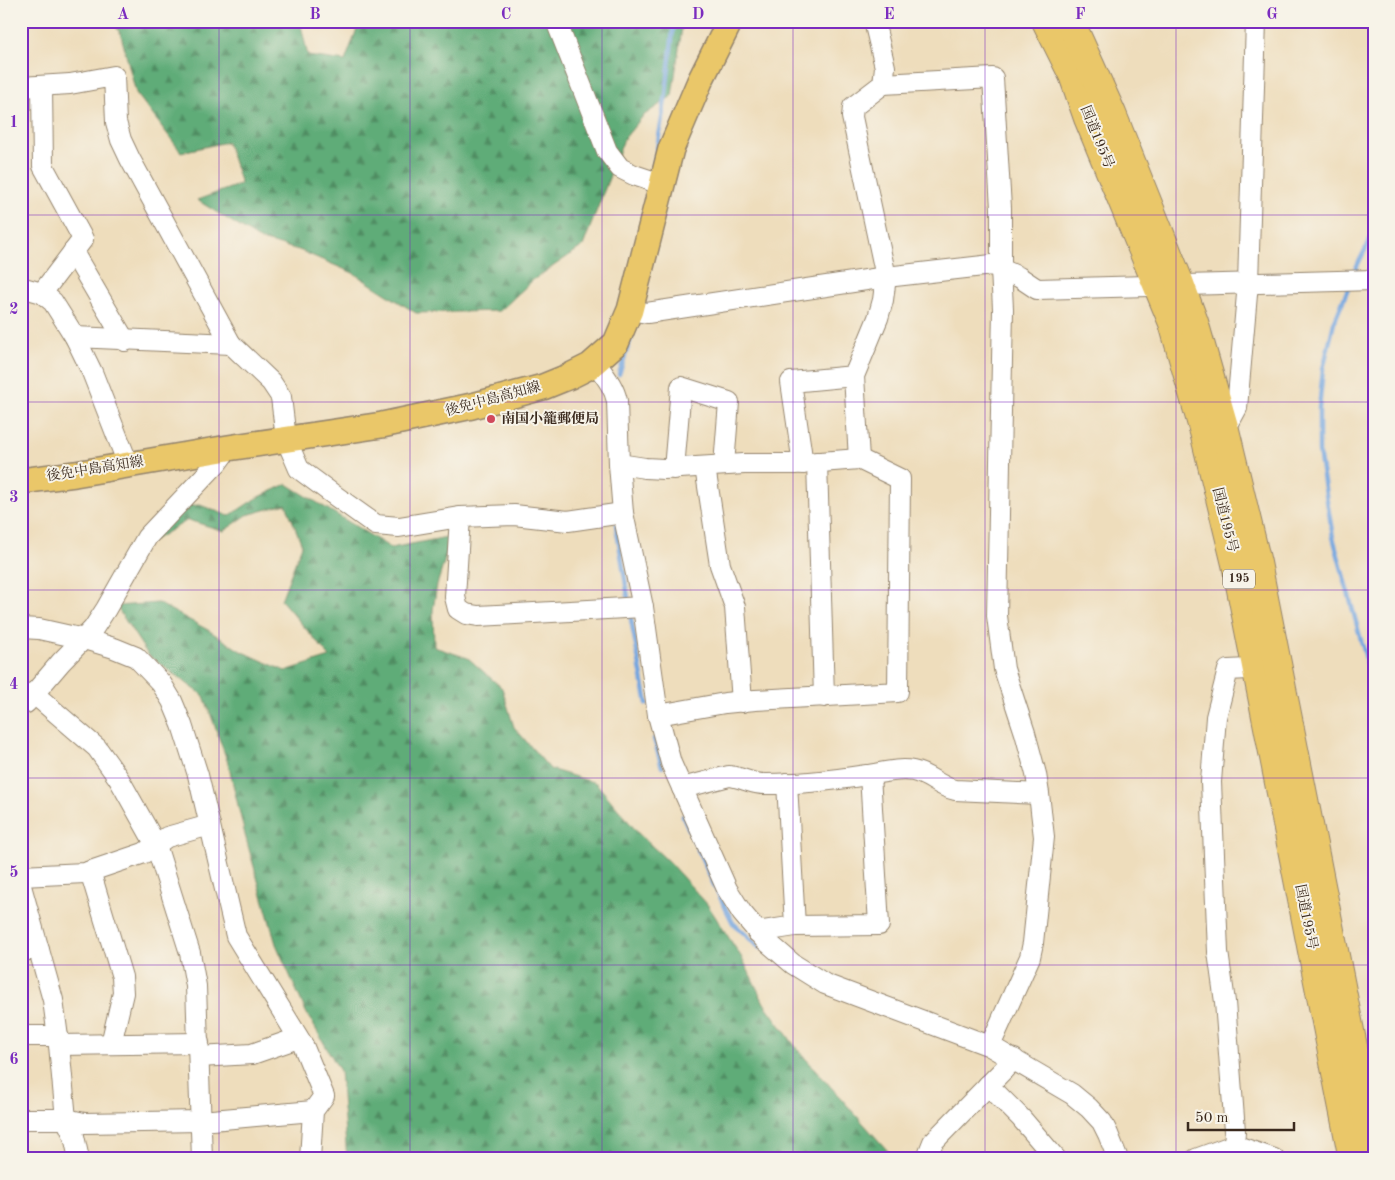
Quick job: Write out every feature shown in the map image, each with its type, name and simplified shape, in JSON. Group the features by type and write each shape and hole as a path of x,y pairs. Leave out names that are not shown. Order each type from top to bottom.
{"highway":[{"name":"国道195号","path":"1046,21 1072,76 1088,118 1169,285 1194,322 1225,430 1257,563 1268,668 1354,1159"},
{"name":"国道195号","path":"1070,21 1112,114 1169,285 1173,323 1204,432 1236,564 1268,668 1374,1152"}],"main road":[{"name":"後免中島高知線","path":"21,480 75,474 228,448 382,425 472,406 543,387 570,376 595,362 616,343 630,310 661,184 672,149 700,82 730,21"}],"street":[{"path":"556,21 607,151 620,168 661,184"},
{"path":"874,21 885,66 883,84"},
{"path":"1225,430 1237,408 1248,283 1256,21"},
{"path":"21,87 70,84 114,76 116,122 121,140 231,344 271,382 281,397 286,439 299,469 376,525 399,528 460,517 514,515 568,521 623,513"},
{"path":"859,459 854,376 878,318 886,277 852,118 853,107 883,84 993,78 1001,208 1001,269 1004,309 997,616 1004,669 1036,774 1044,836 1030,957 990,1046"},
{"path":"42,86 43,166 83,240 42,293"},
{"path":"73,252 125,341"},
{"path":"630,310 647,313 886,277 992,265 1019,277 1037,288 1374,280"},
{"path":"21,287 42,293 53,302 75,337 92,372 128,464"},
{"path":"75,337 125,341 231,344"},
{"path":"595,362 615,393 623,513 658,715 671,763 727,889 742,913 758,932 793,964 826,984 990,1046 1058,1086 1089,1108 1102,1122 1118,1159"},
{"path":"824,696 810,463 791,382 854,376"},
{"path":"674,468 681,387 729,402 714,466 720,565 735,607 742,702"},
{"path":"202,1159 196,986 190,953 156,845 120,779 97,748 25,699 93,629 147,537 217,463 228,448"},
{"path":"619,464 645,468 674,468 810,463 859,459 900,479 898,692 742,702 658,715"},
{"path":"460,517 455,597 458,609 466,614 478,616 639,607"},
{"path":"21,628 39,629 84,639 136,657 161,683 172,701 198,775 236,936 298,1038 324,1096 313,1111 310,1159"},
{"path":"1234,1145 1235,1131 1225,1002 1218,952 1211,782 1216,717 1228,670 1268,668"},
{"path":"682,788 729,776 736,776 761,784 912,771 925,774 944,787 955,790 1039,794"},
{"path":"758,932 794,926 879,925 870,775"},
{"path":"787,783 794,926"},
{"path":"21,876 84,873 144,853 168,837 210,825"},
{"path":"90,871 122,976 123,993 111,1044"},
{"path":"21,886 30,950 53,1000 59,1041 66,1119 74,1136 79,1159"},
{"path":"21,1036 59,1041 252,1054 298,1038"},
{"path":"930,1159 929,1152 933,1142 1014,1059"},
{"path":"988,1085 1021,1118 1056,1159"},
{"path":"21,1119 66,1119 84,1123 201,1121 313,1111"},
{"path":"1196,1159 1234,1145 1274,1159"}],"green space":[{"path":"113,21 300,21 308,56 345,61 360,21 683,21 672,96 643,116 624,139 583,246 533,280 500,311 416,313 353,273 299,250 261,240 197,200 241,184 227,142 181,152 136,93 121,35"},
{"path":"287,484 391,548 452,536 437,585 433,610 434,647 468,658 502,688 514,727 550,769 596,783 639,834 668,861 707,904 742,958 764,1003 798,1050 895,1159 347,1159 340,1071 306,1012 276,944 245,835 228,763 204,696 148,655 116,606 158,603 208,630 239,650 285,671 330,657 281,600 302,545 286,504 247,515 224,531 188,520 149,543 185,506 200,505 229,516 255,499"}],"waterway":[{"path":"654,166 666,94 674,21"},
{"path":"1352,276 1374,232"},
{"path":"1349,286 1334,323 1323,369 1319,409 1319,452 1333,537 1374,688"},
{"path":"619,374 632,335"},
{"path":"616,525 629,603"},
{"path":"630,614 647,704"},
{"path":"654,739 662,767"},
{"path":"683,816 733,923 760,948"}],"place":[{"name":"南国小籠郵便局","path":"491,419"}]}
